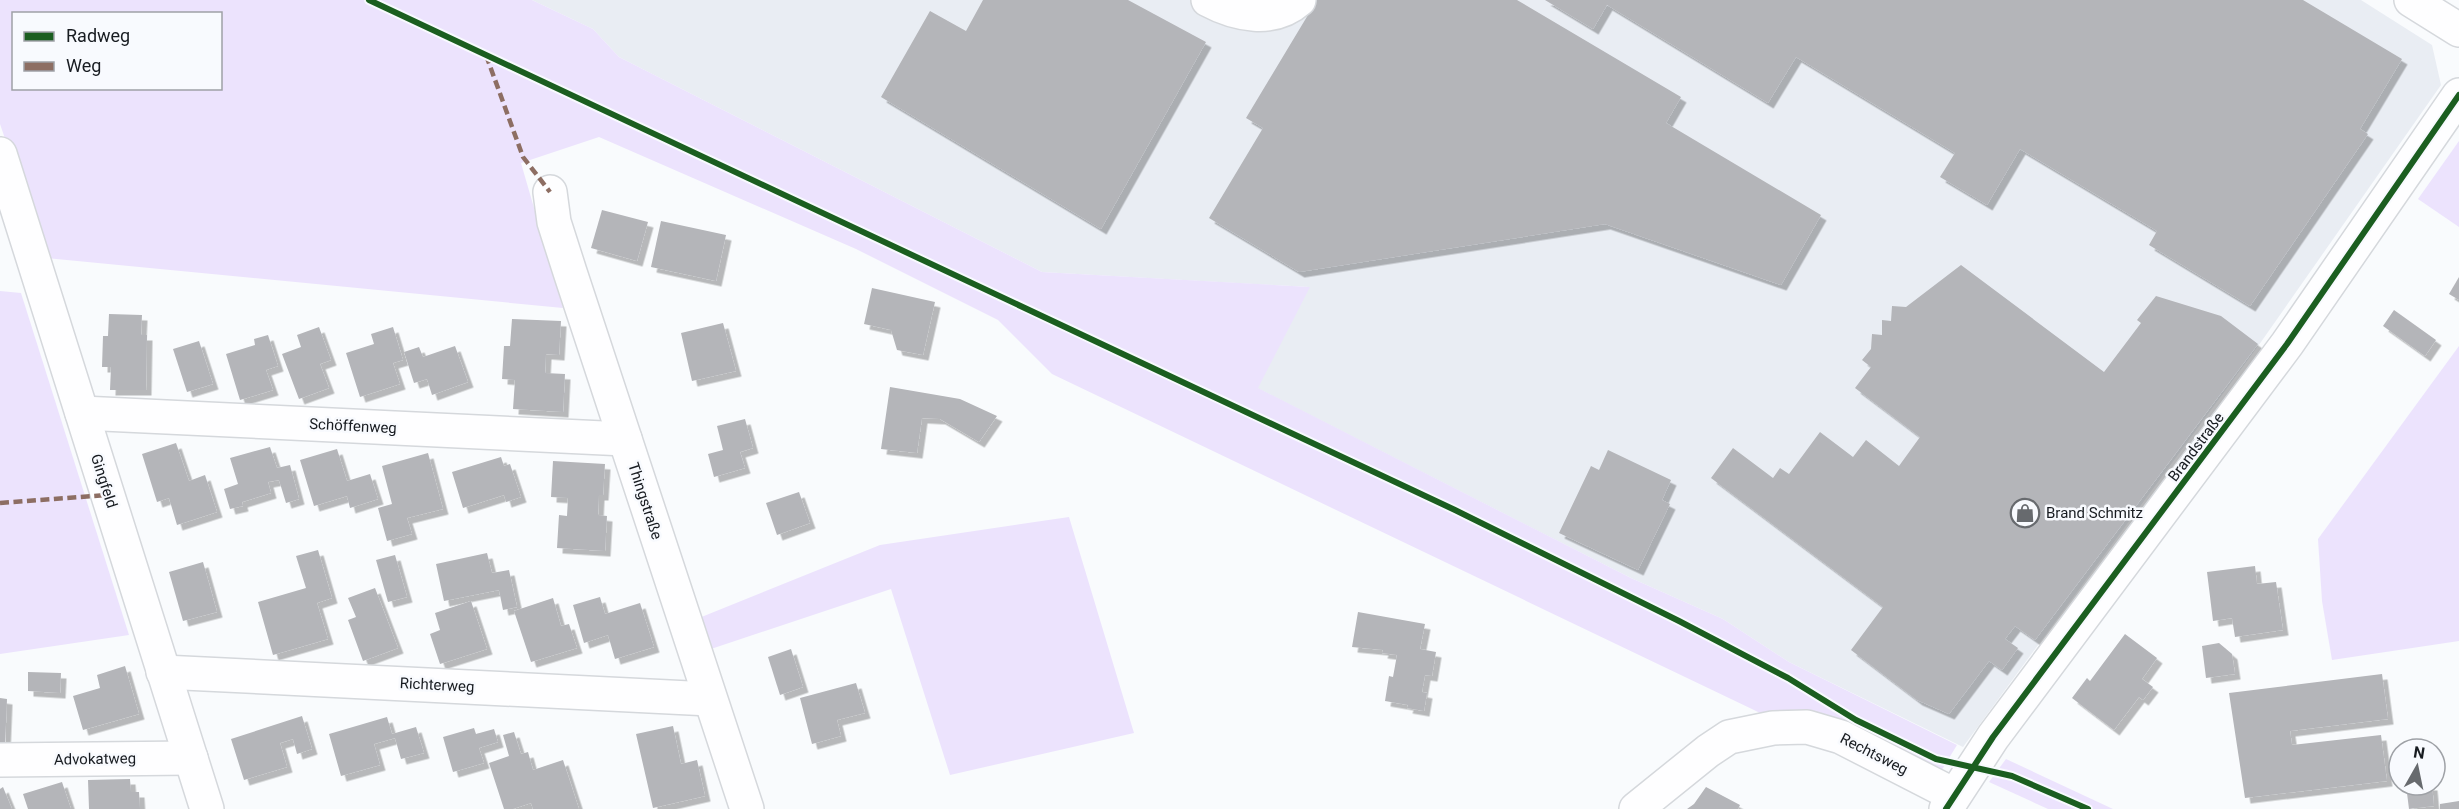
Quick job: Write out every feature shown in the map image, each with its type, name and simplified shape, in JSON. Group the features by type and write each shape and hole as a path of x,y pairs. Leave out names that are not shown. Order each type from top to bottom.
{"street":[{"path":"1208,0 1231,11 1259,16 1278,11 1299,0"},
{"path":"2411,0 2459,30"},
{"name":"Brandstraße","path":"1950,802 1993,736 2287,344 2459,94"},
{"name":"Gingfeld","path":"0,154 207,809"},
{"name":"Thingstraße","path":"550,192 554,222 747,809"},
{"name":"Schöffenweg","path":"82,413 625,439"},
{"name":"Richterweg","path":"163,672 710,699"},
{"name":"Rechtsweg","path":"1636,809 1708,751 1730,737 1773,728 1807,727 1841,737 1950,802"},
{"name":"Advokatweg","path":"0,760 191,758"}],"shaded area":[{"path":"0,0 532,0 593,29 619,57 1042,272 1310,287 1258,388 1631,578 1723,619 1789,662 1957,745 1926,796 1754,710 1052,374 998,320 856,249 599,137 521,163 563,308 46,258 0,124"},
{"path":"532,0 2361,0 2432,45 2441,85 2261,342 1963,747 1789,662 1723,619 1631,578 1257,388 1309,287 1042,272 619,57 593,29"},
{"path":"2459,141 2459,227 2418,199"},
{"path":"0,291 21,293 129,635 0,654"},
{"path":"2459,346 2459,641 2332,660 2322,601 2318,539"},
{"path":"1069,517 1134,733 950,775 891,589 708,650 699,618 880,545"},
{"path":"2006,759 2113,809 2048,809 1989,782"}],"building":[{"path":"983,0 1128,0 1206,42 1101,229 881,97 930,11 966,31"},
{"path":"1317,0 1517,0 1681,97 1666,123 1821,215 1781,285 1605,224 1299,272 1209,218 1263,128 1246,118"},
{"path":"1545,0 2303,0 2402,59 2360,129 2368,134 2250,306 2149,245 2157,231 2020,149 1987,205 1940,177 1955,153 1796,57 1768,103 1607,5 1593,29"},
{"path":"602,210 648,222 637,261 591,248"},
{"path":"661,221 726,235 716,281 651,267"},
{"path":"1961,265 2104,372 2141,323 2137,320 2156,296 2221,316 2258,344 2035,640 2015,626 2005,639 2018,648 2002,670 1989,661 1949,714 1917,700 1851,650 1883,607 1711,478 1733,448 1773,478 1780,468 1789,474 1820,432 1853,457 1866,440 1899,466 1920,437 1855,388 1871,367 1862,360 1871,349 1872,334 1882,335 1882,320 1891,321 1892,306 1906,307"},
{"path":"2459,277 2459,300 2449,294"},
{"path":"872,288 935,302 923,355 897,350 891,330 864,324"},
{"path":"2394,310 2436,340 2425,356 2383,326"},
{"path":"109,314 142,315 141,335 147,335 146,390 110,390 111,367 102,367 103,336 108,336"},
{"path":"512,319 561,321 559,355 546,354 545,373 565,374 563,412 513,409 515,380 502,379 504,346 510,346"},
{"path":"723,323 736,371 692,381 681,333"},
{"path":"319,327 331,360 320,364 329,388 299,399 282,354 301,347 297,335"},
{"path":"393,327 403,360 393,363 400,384 360,397 346,353 374,344 371,334"},
{"path":"268,335 278,366 266,370 273,390 240,400 226,354 255,345 254,339"},
{"path":"199,341 213,384 187,392 173,349"},
{"path":"455,346 468,382 432,395 427,379 414,383 404,352 419,347 423,357"},
{"path":"890,387 960,399 997,416 979,442 940,419 922,418 917,453 881,449"},
{"path":"745,419 753,448 740,452 745,468 714,477 708,454 723,450 717,426"},
{"path":"176,443 189,481 205,475 217,512 177,525 169,498 157,502 142,454"},
{"path":"270,447 277,468 290,465 299,499 286,503 279,480 268,482 271,493 242,502 243,506 230,509 224,489 238,484 230,458"},
{"path":"337,449 347,481 370,474 378,499 350,508 347,496 314,506 300,460"},
{"path":"1608,450 1671,480 1662,500 1670,504 1638,570 1559,533 1591,466 1599,470"},
{"path":"428,453 443,509 407,518 412,534 387,541 378,508 392,504 382,466"},
{"path":"501,457 504,466 510,464 521,497 506,502 504,495 463,508 452,472"},
{"path":"553,461 605,464 603,495 599,495 598,515 607,516 605,551 557,548 559,515 567,516 568,498 551,497"},
{"path":"799,492 810,523 777,535 766,503"},
{"path":"318,550 332,598 317,603 328,639 273,655 258,602 306,588 296,556"},
{"path":"487,553 492,573 509,570 517,607 503,610 499,590 444,601 436,564"},
{"path":"395,555 407,597 388,602 376,560"},
{"path":"203,562 217,612 183,621 169,572"},
{"path":"2255,566 2257,584 2276,582 2283,630 2235,637 2232,618 2213,621 2207,572"},
{"path":"375,588 398,648 363,661 348,620 356,617 348,598"},
{"path":"600,597 605,614 640,603 654,647 615,659 608,635 584,643 573,605"},
{"path":"553,598 561,626 569,624 577,648 531,662 514,611"},
{"path":"471,601 487,649 440,664 430,634 440,630 435,613"},
{"path":"1358,612 1425,624 1420,649 1436,652 1432,676 1425,675 1422,692 1427,693 1424,711 1407,708 1408,705 1385,701 1389,676 1393,677 1397,655 1382,653 1383,650 1352,647"},
{"path":"2125,634 2157,658 2142,679 2153,687 2143,700 2139,697 2114,730 2072,698 2087,678 2090,681"},
{"path":"2219,643 2232,654 2235,674 2206,678 2202,646"},
{"path":"791,649 803,687 780,695 768,657"},
{"path":"125,666 139,714 83,730 73,696 100,688 97,675"},
{"path":"28,672 61,673 60,693 28,691"},
{"path":"2382,674 2388,719 2290,731 2292,745 2381,735 2387,781 2245,798 2229,693"},
{"path":"856,683 865,713 837,720 841,736 812,744 800,698"},
{"path":"0,698 7,699 5,747 0,747"},
{"path":"302,716 312,749 297,754 293,739 280,743 287,767 244,780 231,739"},
{"path":"387,717 392,734 416,727 424,753 401,759 395,738 374,744 380,765 341,776 329,734"},
{"path":"673,726 681,764 697,760 705,796 653,808 636,734"},
{"path":"474,728 476,734 494,729 498,742 479,748 484,763 453,772 443,737"},
{"path":"514,732 521,754 528,752 533,770 563,760 579,809 533,809 531,803 513,809 504,809 489,763 509,756 503,735"},
{"path":"130,779 131,792 139,792 140,809 89,809 88,780"},
{"path":"62,782 71,809 28,809 23,794"},
{"path":"3,787 12,809 0,809 0,789"},
{"path":"1706,787 1740,805 1738,809 1687,809 1694,804"},
{"path":"2408,797 2433,797 2434,806 2409,809"},
{"path":"2459,801 2459,809 2440,809 2440,804"}],"marked path":[{"path":"486,55 523,157 550,192"},
{"path":"0,503 108,495"}],"cycle path":[{"path":"369,0 1455,510 1679,621 1788,678 1856,720 1936,759 2012,776 2088,809"},
{"path":"1946,809 1993,737 2287,344 2459,95"}],"place":[{"name":"Brand Schmitz","path":"2025,513"}]}
